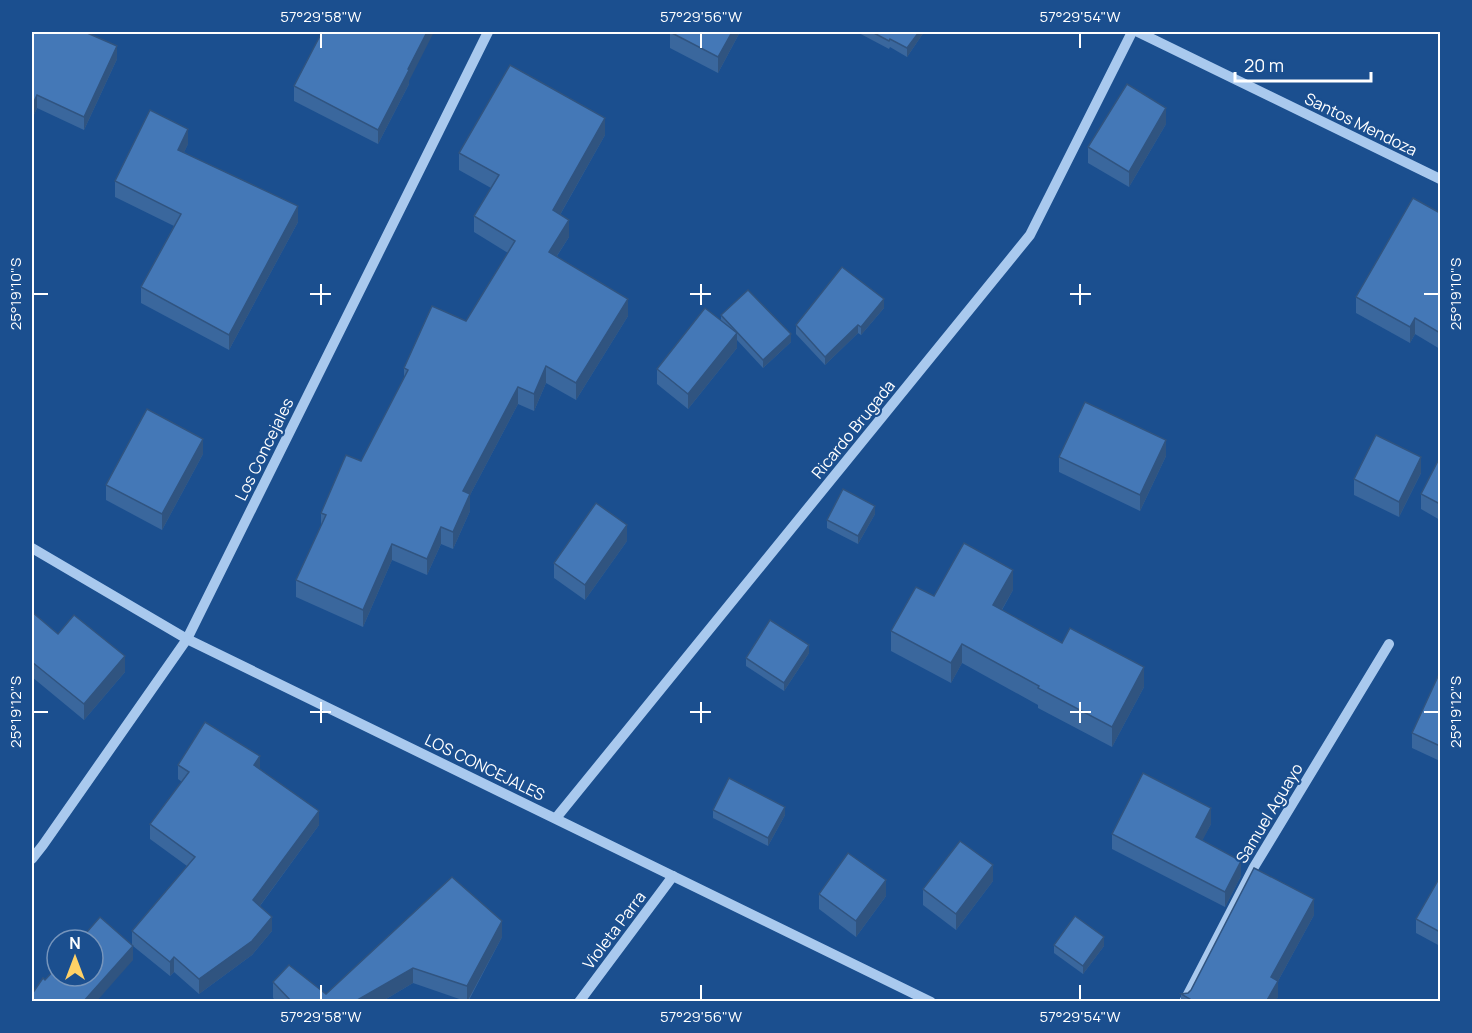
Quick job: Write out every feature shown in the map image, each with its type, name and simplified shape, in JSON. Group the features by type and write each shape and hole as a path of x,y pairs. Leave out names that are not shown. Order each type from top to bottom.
{"street":[{"name":"Los Concejales","path":"32,859 187,639 488,32"},
{"name":"Ricardo Brugada","path":"556,818 1030,235 1132,32"},
{"name":"Santos Mendoza","path":"1138,32 1440,179"},
{"name":"LOS CONCEJALES","path":"32,548 187,639 931,1002"},
{"name":"Samuel Aguayo","path":"1184,1002 1254,867 1389,644"},
{"name":"Violeta Parra","path":"579,1002 673,876"}],"building":[{"path":"32,32 85,32 117,46 84,117 37,95 32,106"},
{"path":"322,32 427,32 378,130 294,86"},
{"path":"670,32 732,32 718,57"},
{"path":"872,32 919,32 907,48"},
{"path":"510,65 605,118 553,210 569,220 549,252 628,299 576,383 546,366 534,394 518,387 463,491 470,494 453,532 441,527 427,559 392,544 363,610 296,580 326,515 321,513 346,455 361,461 408,370 404,368 432,306 466,321 515,241 474,216 499,175 459,153"},
{"path":"1127,84 1166,108 1129,172 1088,147"},
{"path":"150,110 188,129 178,150 298,206 229,335 141,287 181,214 115,181"},
{"path":"1413,198 1440,213 1440,333 1415,318 1410,327 1356,297"},
{"path":"842,267 884,299 861,327 858,325 825,357 796,325"},
{"path":"748,290 791,334 763,360 721,315"},
{"path":"705,308 737,333 688,394 657,369"},
{"path":"1085,402 1166,440 1140,495 1059,457"},
{"path":"147,409 203,439 162,514 106,485"},
{"path":"1376,435 1421,457 1399,502 1354,479"},
{"path":"1440,457 1440,504 1421,494"},
{"path":"843,489 875,506 858,536 827,520"},
{"path":"596,503 627,525 585,585 554,563"},
{"path":"964,543 1013,570 993,605 1062,643 1070,628 1144,667 1112,727 962,644 951,663 891,631 916,587 934,596"},
{"path":"32,612 58,634 74,615 125,656 84,704 32,662"},
{"path":"770,620 809,645 784,683 746,658"},
{"path":"1440,672 1440,746 1412,733"},
{"path":"205,722 260,756 254,765 319,811 253,900 272,917 252,941 199,979 174,957 170,962 132,931 195,857 150,824 189,772 178,765"},
{"path":"1143,773 1211,808 1196,837 1241,861 1225,892 1112,834"},
{"path":"729,778 785,807 768,838 713,810"},
{"path":"960,841 993,865 956,914 923,889"},
{"path":"848,853 886,880 856,921 819,894"},
{"path":"1254,868 1314,899 1271,977 1278,981 1266,1002 1189,1002 1190,999 1181,994 1191,990"},
{"path":"452,877 502,921 467,986 413,968 354,1002 292,1002 273,982 289,965 326,994"},
{"path":"1440,877 1440,932 1416,919"},
{"path":"1075,916 1104,937 1083,966 1054,945"},
{"path":"100,917 133,946 105,977 105,928 90,928"},
{"path":"43,978 45,988 96,988 83,1002 32,1002 32,994"}]}
